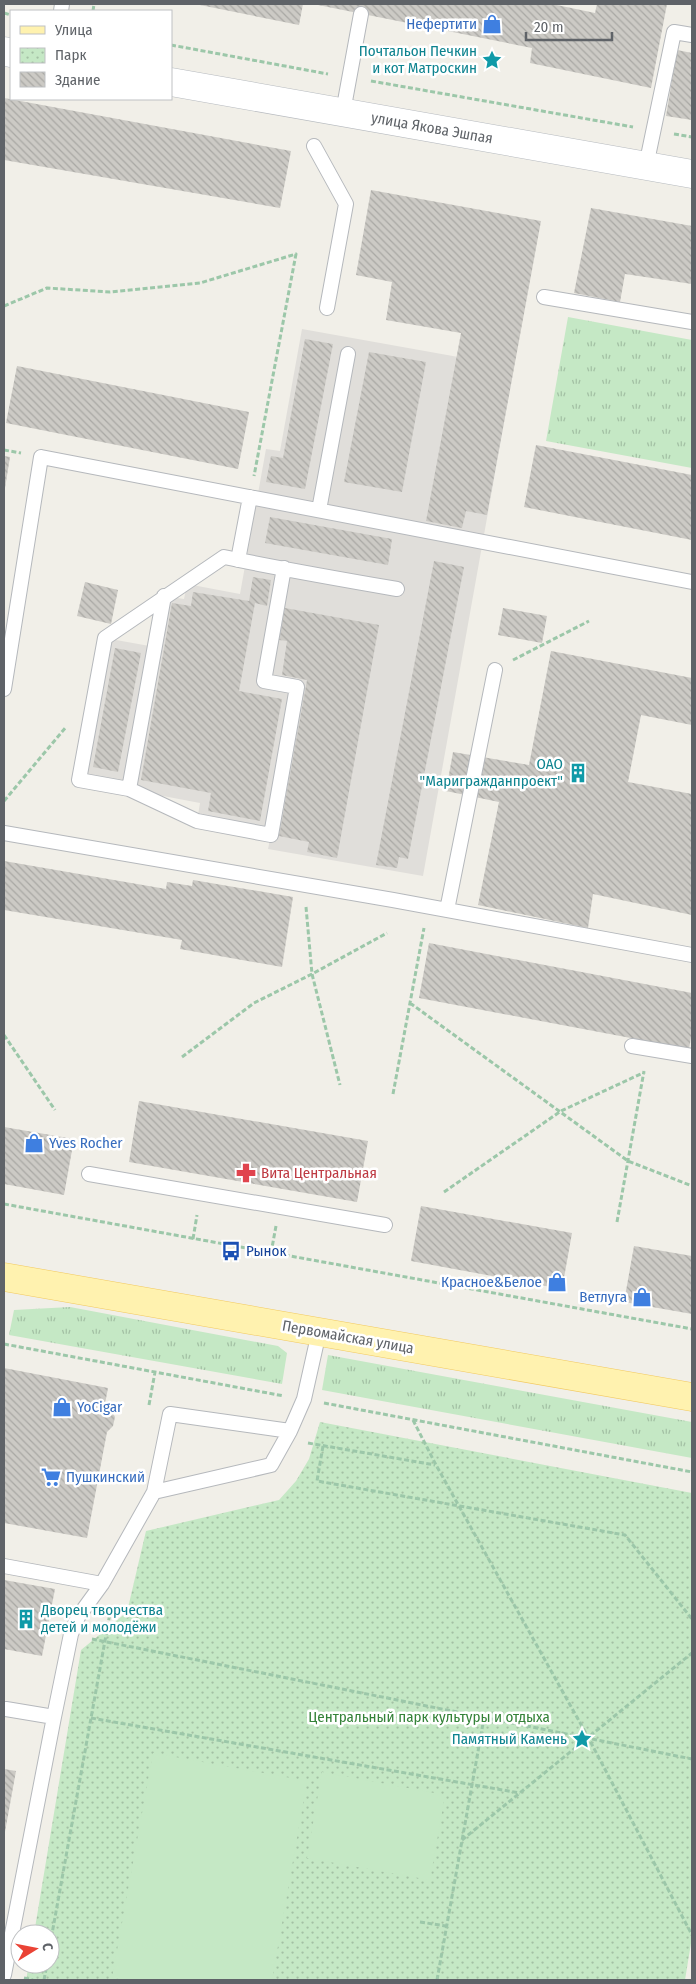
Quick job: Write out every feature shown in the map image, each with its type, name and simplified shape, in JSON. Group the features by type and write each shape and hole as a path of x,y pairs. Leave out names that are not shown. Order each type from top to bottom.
{"main road":[{"name":"Первомайская улица","path":"4,1277 692,1397"}],"street":[{"name":"улица Якова Эшпая","path":"172,82 692,174"}],"lane":[{"path":"343,112 361,14"},
{"path":"646,166 674,32 692,35"},
{"path":"314,146 346,204 327,308"},
{"path":"544,297 692,322"},
{"path":"319,510 348,354"},
{"path":"4,688 41,457 692,582"},
{"path":"238,560 250,497"},
{"path":"284,568 264,681 296,687 271,835 197,821 129,790 79,780 105,638 164,596 224,557 238,560 284,568 397,589"},
{"path":"129,790 164,596"},
{"path":"447,910 495,670"},
{"path":"4,833 304,884 692,955"},
{"path":"632,1046 692,1056"},
{"path":"89,1174 386,1225"},
{"path":"154,1492 271,1465 288,1435 304,1399 319,1332"},
{"path":"4,1971 71,1634 78,1617 102,1584 154,1492 170,1414 288,1435"},
{"path":"4,1566 102,1584"},
{"path":"6,1709 54,1717"}],"path":[{"path":"172,45 692,137"},
{"path":"4,306 47,288 110,292 200,283 296,254 250,497"},
{"path":"495,670 589,621"},
{"path":"4,801 67,725 91,714"},
{"path":"304,884 312,974 340,1085"},
{"path":"393,1094 428,906"},
{"path":"182,1058 254,1003 387,933"},
{"path":"410,1003 628,1161 692,1186"},
{"path":"4,1035 55,1110"},
{"path":"617,1222 649,1049"},
{"path":"444,1192 561,1112 652,1069"},
{"path":"4,1204 692,1330"},
{"path":"4,1344 692,1472"},
{"path":"148,1409 155,1372"},
{"path":"413,1420 436,1465 588,1737 692,1935"},
{"path":"288,1435 323,1446 436,1465"},
{"path":"323,1446 317,1481 625,1535 692,1619"},
{"path":"54,1924 111,1605"},
{"path":"71,1634 692,1759"},
{"path":"462,1840 692,1653"},
{"path":"436,1980 484,1717"},
{"path":"91,1718 520,1793"},
{"path":"420,1922 446,1926"}],"shaded area":[{"path":"302,329 514,367 423,876 268,849 271,835 197,821 200,803 79,780 105,638 155,647 164,596 184,599 187,584 240,594 266,449 280,451"}],"green space":[{"path":"568,317 692,340 692,468 546,441"},
{"path":"70,1307 278,1346 287,1353 282,1384 9,1335 14,1310"},
{"path":"328,1355 692,1422 692,1458 322,1390"},
{"name":"Центральный парк культуры и отдыха","path":"320,1422 692,1493 692,1937 685,1980 26,1980 27,1974 60,1974 60,1924 36,1924 81,1650 127,1612 146,1531 279,1500 296,1481 309,1459"},
{"path":"153,1753 307,1781 272,1980 128,1980 112,1978"},
{"path":"322,1772 445,1795 430,1880 307,1858"}],"building":[{"path":"195,4 303,4 299,25"},
{"path":"313,4 552,4 595,13 597,4 667,4 651,88 530,63 532,48"},
{"path":"677,50 692,53 692,120 666,116"},
{"path":"4,98 291,151 280,208 4,160"},
{"path":"371,190 541,221 487,515 466,511 462,528 426,521 461,333 386,320 392,282 356,275"},
{"path":"591,208 692,226 692,284 625,274 620,302 574,293"},
{"path":"305,339 333,344 305,489 266,482 271,456 283,458"},
{"path":"369,352 426,362 402,492 344,482"},
{"path":"17,366 249,412 238,469 6,423"},
{"path":"536,445 692,475 692,540 524,507"},
{"path":"4,456 10,457 5,488 4,488"},
{"path":"270,517 392,539 388,565 265,543"},
{"path":"434,561 464,567 408,859 399,857 397,868 376,865"},
{"path":"253,577 271,580 267,606 255,603 239,691 282,699 260,821 208,811 211,793 141,780 172,603 191,606 193,592 249,601"},
{"path":"85,582 118,590 111,624 77,616"},
{"path":"285,608 379,625 337,858 307,852 309,842 279,836 307,680 282,675 287,641 279,640"},
{"path":"503,608 547,616 542,643 498,635"},
{"path":"115,648 141,653 118,772 93,767"},
{"name":"OAO \"Маригражданпроект\"","path":"551,651 692,678 692,725 641,715 628,782 692,794 692,915 593,894 588,928 478,905 499,802 446,791 453,752 529,765"},
{"path":"4,861 166,889 167,882 192,886 193,880 293,897 282,967 180,949 182,940 4,910"},
{"path":"429,943 692,993 692,1032 689,1049 419,998"},
{"path":"139,1101 368,1141 357,1202 129,1162"},
{"path":"4,1127 74,1139 64,1195 4,1184"},
{"path":"421,1206 572,1233 562,1289 411,1261"},
{"path":"634,1246 692,1256 692,1314 624,1302"},
{"name":"Пушкинский","path":"4,1368 108,1388 105,1404 111,1409 115,1417 113,1426 107,1432 87,1538 4,1523"},
{"name":"Дворец творчества детей и молодёжи","path":"4,1580 55,1589 42,1656 4,1649"},
{"path":"4,1769 16,1771 5,1832 4,1832"}],"place":[{"name":"Нефертити","path":"492,24"},
{"name":"Почтальон Печкин и кот Матроскин","path":"492,60"},
{"name":"OAO \"Маригражданпроект\"","path":"578,773"},
{"name":"Yves Rocher","path":"34,1143"},
{"name":"Вита Центральная","path":"246,1173"},
{"name":"Рынок","path":"231,1251"},
{"name":"Красное&Белое","path":"557,1282"},
{"name":"Ветлуга","path":"642,1297"},
{"name":"YoCigar","path":"62,1407"},
{"name":"Пушкинский","path":"51,1477"},
{"name":"Дворец творчества детей и молодёжи","path":"26,1619"},
{"name":"Памятный Камень","path":"582,1739"}]}
